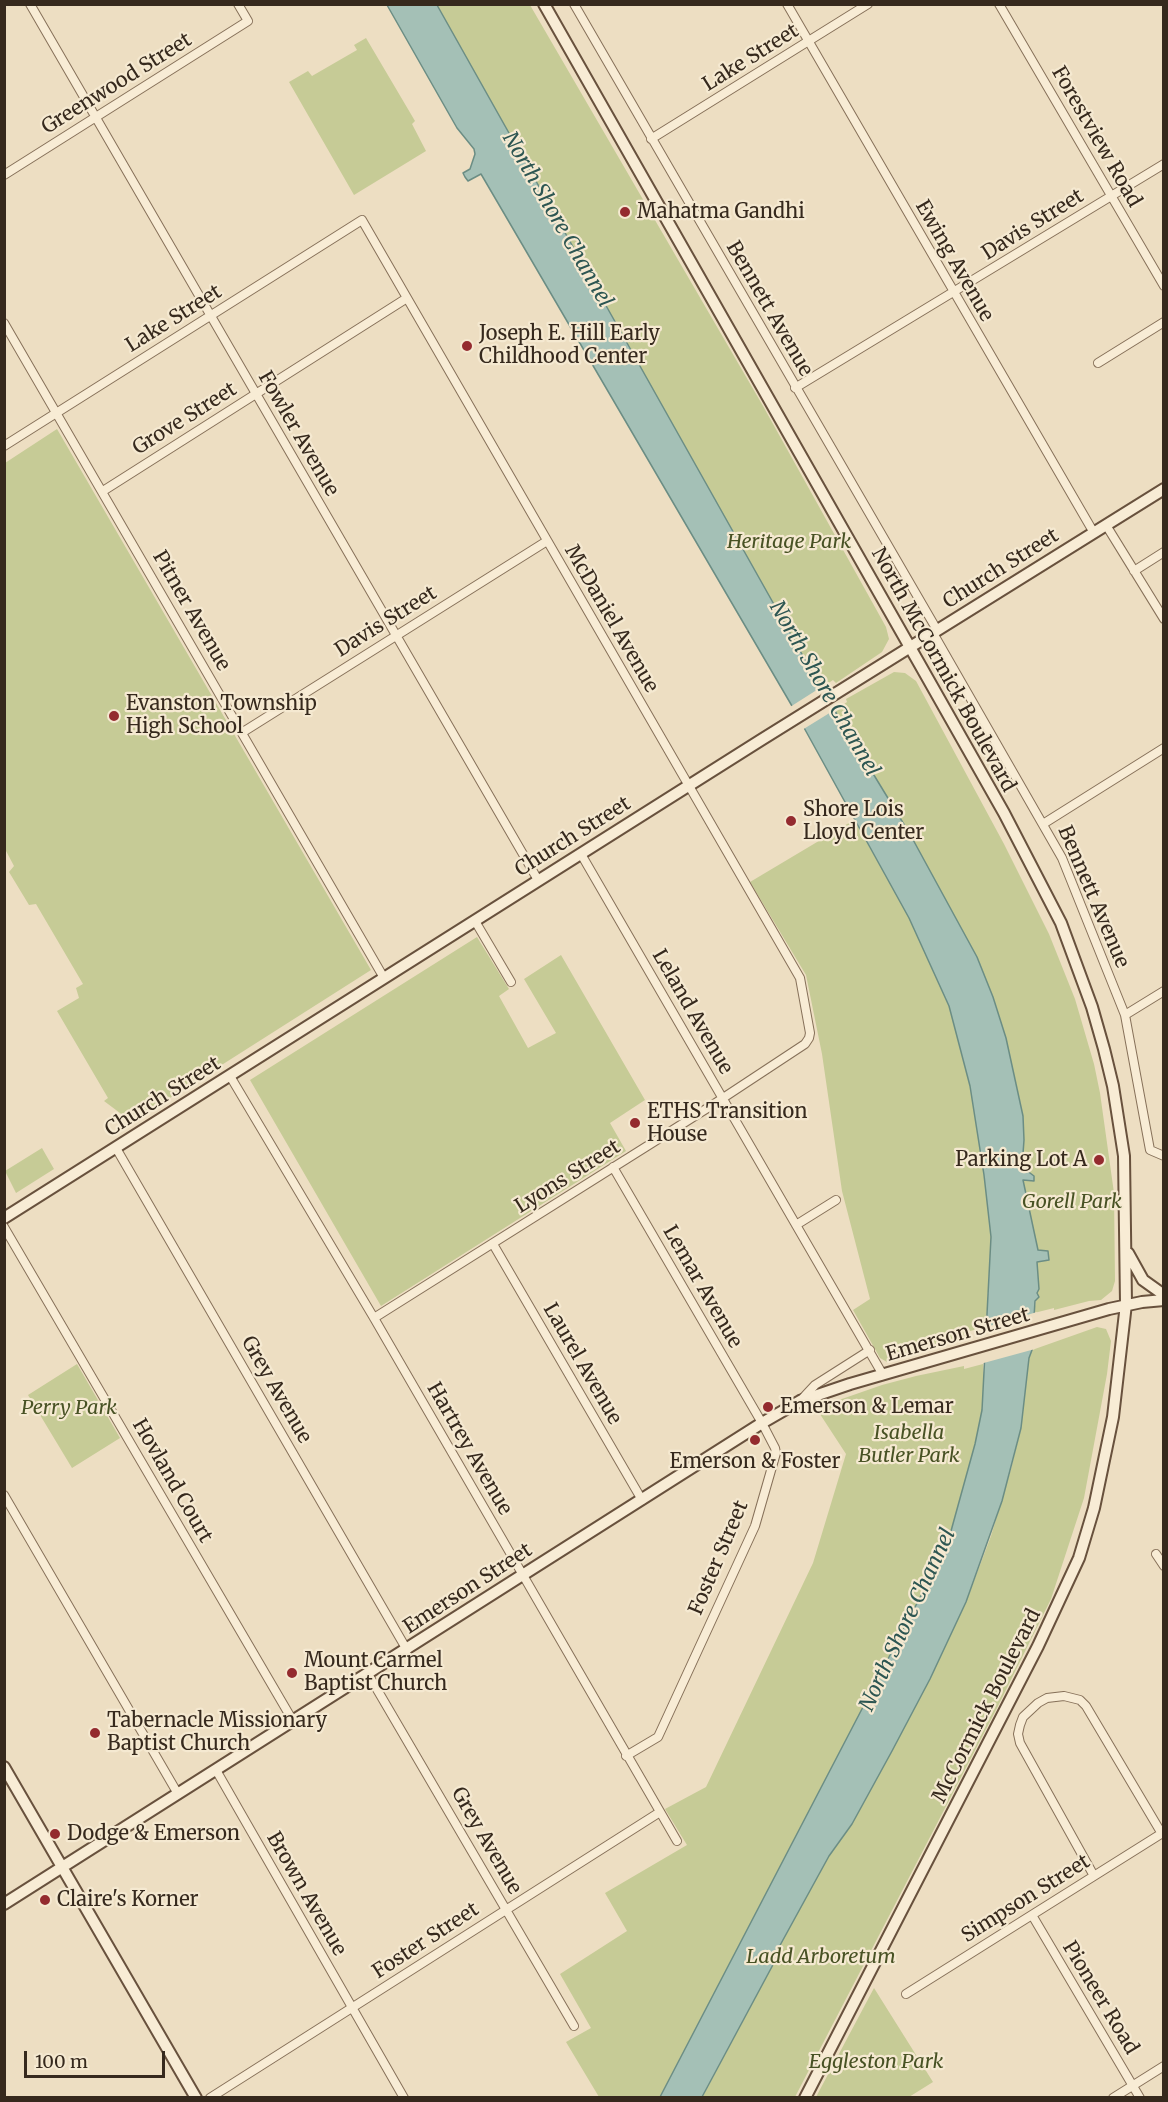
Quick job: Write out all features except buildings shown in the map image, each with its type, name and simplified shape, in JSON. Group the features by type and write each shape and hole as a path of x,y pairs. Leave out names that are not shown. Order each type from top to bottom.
{"main road":[{"name":"North McCormick Boulevard","path":"544,4 1004,813 1061,923 1092,1007 1119,1118 1125,1179 1126,1304"},
{"name":"Church Street","path":"4,1218 840,690 1164,489"},
{"path":"1126,1247 1143,1280 1164,1295"},
{"name":"Emerson Street","path":"4,1904 800,1401 1126,1304 1164,1300"},
{"name":"McCormick Boulevard","path":"805,2097 1038,1646 1079,1557 1094,1508 1113,1417 1126,1304"},
{"path":"4,1767 196,2097"}],"street":[{"name":"Fowler Avenue","path":"30,4 538,880"},
{"name":"Greenwood Street","path":"4,175 248,21 238,4"},
{"name":"Bennett Avenue","path":"574,4 935,631 1062,858 1125,1015 1150,1150 1163,1156"},
{"name":"Ewing Avenue","path":"787,4 1094,533"},
{"name":"Lake Street","path":"651,139 868,4"},
{"name":"Forestview Road","path":"999,4 1164,286"},
{"name":"Davis Street","path":"795,388 1164,164"},
{"name":"Lake Street","path":"4,446 362,220"},
{"name":"McDaniel Avenue","path":"362,220 800,978 810,1033 808,1041"},
{"name":"Grove Street","path":"103,491 407,298"},
{"path":"1098,363 1164,322"},
{"name":"Pitner Avenue","path":"4,323 384,978"},
{"path":"1106,525 1164,619"},
{"name":"Davis Street","path":"243,732 547,541"},
{"path":"1134,571 1164,552"},
{"path":"1043,824 1164,748"},
{"name":"Leland Avenue","path":"581,854 883,1375"},
{"path":"475,921 511,982"},
{"path":"1125,1015 1164,991"},
{"name":"Lyons Street","path":"374,1318 723,1098 808,1041"},
{"name":"Hartrey Avenue","path":"230,1076 374,1318 677,1841"},
{"name":"Grey Avenue","path":"116,1148 407,1650"},
{"name":"Lemar Avenue","path":"613,1167 762,1423"},
{"path":"796,1225 836,1200"},
{"name":"Hovland Court","path":"4,1227 293,1720"},
{"name":"Laurel Avenue","path":"493,1244 642,1500"},
{"name":"Emerson Street","path":"800,1401 815,1385 870,1350"},
{"name":"Foster Street","path":"626,1756 658,1737 755,1526 776,1453 762,1423"},
{"path":"4,1495 178,1794"},
{"path":"1156,1554 1164,1566"},
{"name":"Grey Avenue","path":"368,1674 574,2026"},
{"path":"1094,1876 1020,1743 1018,1734 1023,1717 1038,1703 1047,1698 1064,1696 1080,1700 1086,1706 1163,1833"},
{"name":"Brown Avenue","path":"216,1770 404,2097"},
{"name":"Foster Street","path":"210,2097 660,1812"},
{"name":"Simpson Street","path":"906,1994 1163,1833"},
{"name":"Pioneer Road","path":"1032,1915 1140,2097"},
{"path":"1113,2097 1164,2066"}],"green space":[{"name":"Heritage Park","path":"437,5 530,5 763,406 886,627 889,639 882,652 836,683 833,680 821,688"},
{"path":"366,38 415,121 412,124 426,151 354,195 289,82 308,71 312,76 357,50 354,45"},
{"name":"Evanston Township High School","path":"57,429 371,970 132,1122 104,1101 108,1098 57,1011 79,998 76,988 83,984 36,904 29,905 9,872 14,866 5,849 5,463"},
{"name":"Gorell Park","path":"894,672 905,673 916,681 1004,844 1049,934 1075,999 1100,1093 1114,1193 1115,1281 1112,1291 1101,1300 1034,1313 1038,1287 1037,1262 1049,1260 1048,1251 1038,1250 1022,1179 1034,1181 1022,1167 1023,1116 993,997 977,957 911,836 834,711 847,702 846,699"},
{"path":"854,820 910,918 949,1006 970,1086 991,1237 986,1327 966,1332 966,1339 887,1362 880,1358 853,1310 870,1299 842,1191 822,1054 806,975 750,882"},
{"path":"477,937 509,989 499,996 528,1048 556,1033 524,979 561,955 645,1100 610,1123 626,1151 381,1306 250,1080"},
{"path":"42,1148 54,1169 16,1193 5,1171"},
{"name":"Ladd Arboretum","path":"1097,1327 1106,1329 1111,1341 1084,1498 1051,1599 997,1708 795,2097 702,2098 775,1961 778,1949 829,1856 852,1824 892,1751 930,1679 966,1602 991,1536 1011,1469 1021,1428 1029,1358 1032,1350"},
{"name":"Perry Park","path":"77,1364 120,1438 72,1468 28,1395"},
{"name":"Isabella Butler Park","path":"983,1364 982,1410 951,1531 927,1584 660,2097 599,2097 566,2042 591,2028 560,1974 627,1931 605,1893 687,1845 665,1809 706,1787 813,1563 846,1454 816,1408 916,1376"},
{"name":"Eggleston Park","path":"874,1988 933,2082 909,2097 816,2097"}],"water":[{"name":"North Shore Channel","path":"387,5 437,5 821,688 911,836 977,957 1006,1038 1023,1116 1022,1167 1034,1176 1034,1181 1023,1180 1038,1250 1048,1251 1049,1260 1037,1262 1039,1297 1035,1301 1032,1350 1029,1358 1021,1428 1002,1501 966,1602 930,1679 892,1751 852,1824 829,1856 702,2097 660,2097 927,1584 951,1531 982,1410 991,1237 984,1175 970,1086 949,1006 909,918 792,706 481,174 468,181 465,177 463,173 470,169 475,154 474,149 457,128"}],"pier":[{"path":"823,686 836,709 802,730 790,707"},
{"path":"1037,1312 1035,1349 980,1364 983,1328"}],"place":[{"name":"Mahatma Gandhi","path":"625,212"},
{"name":"Joseph E. Hill Early Childhood Center","path":"467,346"},
{"name":"Evanston Township High School","path":"114,716"},
{"name":"Shore Lois Lloyd Center","path":"791,821"},
{"name":"ETHS Transition House","path":"635,1123"},
{"name":"Parking Lot A","path":"1099,1160"},
{"name":"Emerson & Lemar","path":"768,1407"},
{"name":"Emerson & Foster","path":"755,1440"},
{"name":"Mount Carmel Baptist Church","path":"292,1673"},
{"name":"Tabernacle Missionary Baptist Church","path":"95,1733"},
{"name":"Dodge & Emerson","path":"55,1834"},
{"name":"Claire's Korner","path":"45,1900"}]}
